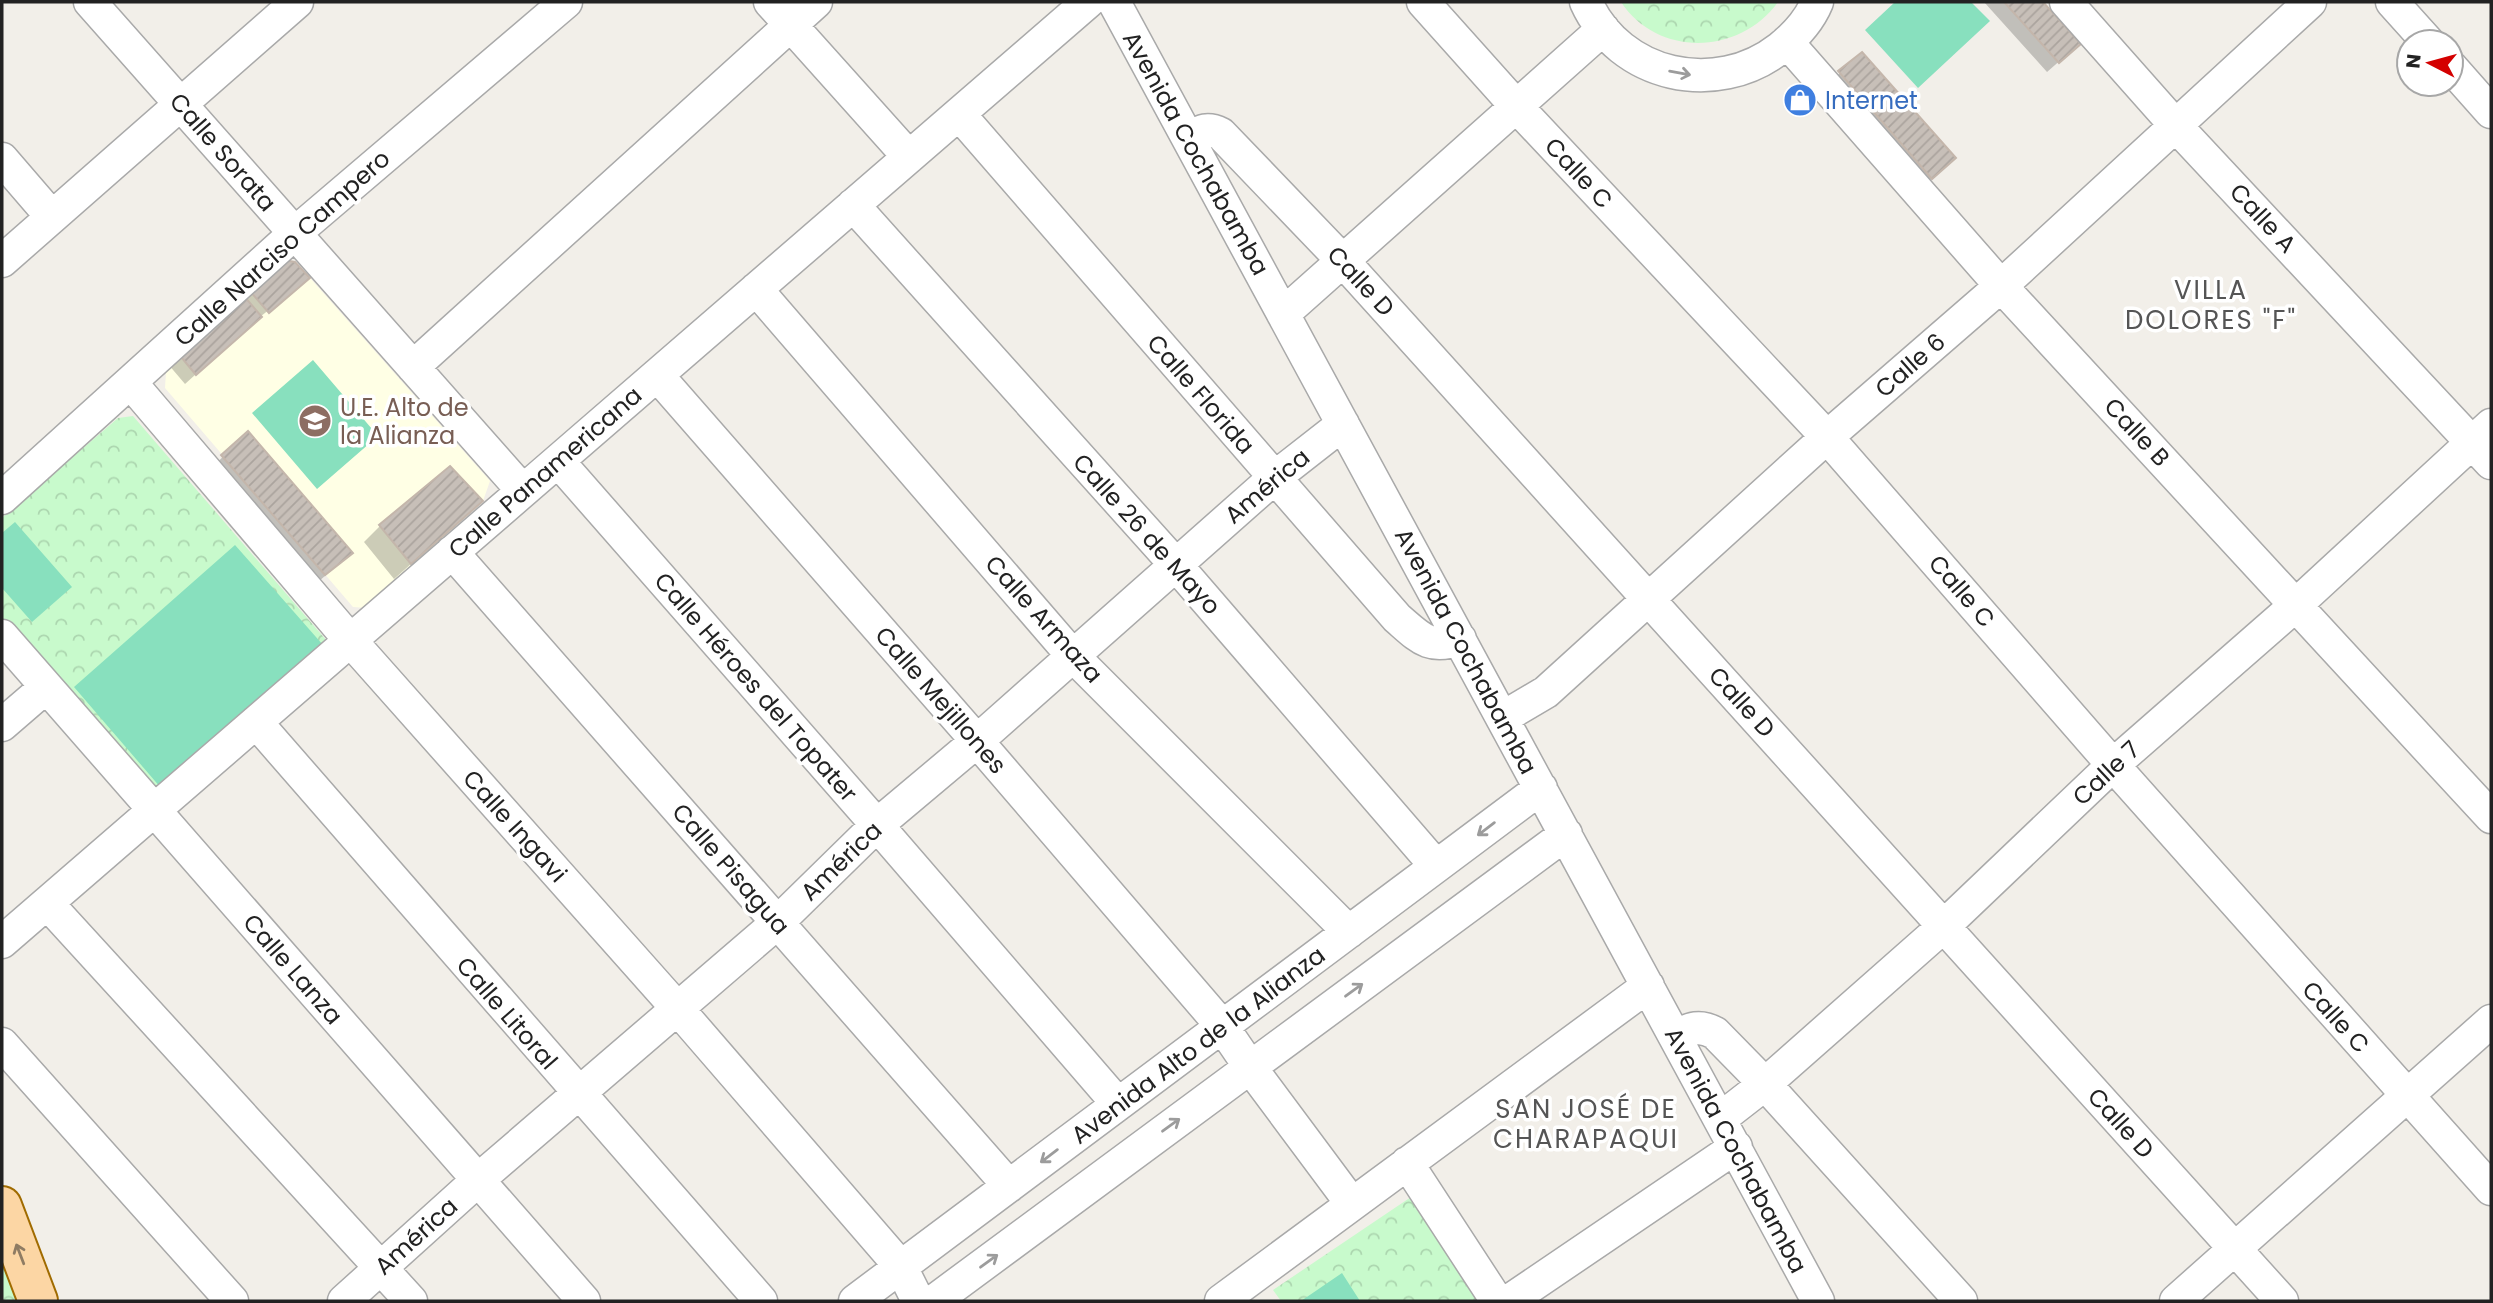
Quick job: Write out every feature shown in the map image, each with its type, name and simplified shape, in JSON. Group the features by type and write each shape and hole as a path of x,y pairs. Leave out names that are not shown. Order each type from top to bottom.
{"main road":[{"path":"2,1206 38,1301"}],"street":[{"name":"Calle Sorata","path":"90,2 523,491"},
{"path":"2,261 297,2"},
{"name":"Calle Narciso Campero","path":"2,498 295,233 566,2"},
{"path":"770,2 909,157"},
{"path":"413,367 816,2"},
{"name":"Calle Panamericana","path":"2,942 1088,2"},
{"name":"Avenida Cochabamba","path":"1114,2 1818,1301"},
{"name":"Calle C","path":"1423,2 1517,107 1827,437 2113,765 2491,1189"},
{"path":"1586,2 1602,29 1637,60 1659,69 1692,76 1727,74 1769,57 1787,43 1802,26 1817,2"},
{"name":"Calle A","path":"2066,2 2176,126 2485,444"},
{"name":"Calle 6","path":"1502,718 1546,692 1827,437 2001,286 2310,2"},
{"path":"2405,6 2419,28"},
{"path":"1283,314 1602,29"},
{"name":"Calle B","path":"1787,43 2001,286 2491,817"},
{"path":"2465,83 2491,112"},
{"name":"Calle Florida","path":"959,114 1397,618 1431,644 1444,645 1460,639"},
{"name":"Calle D","path":"1188,138 1210,129 1221,134 1343,261 2282,1301"},
{"path":"2,159 52,217"},
{"name":"Calle 26 de Mayo","path":"853,205 1176,565 1436,866"},
{"name":"Calle Armaza","path":"756,289 1072,654 1349,932"},
{"name":"Calle Mejillones","path":"657,375 1222,1026 1352,1204"},
{"name":"Calle Ingavi","path":"131,383 350,640 677,1008 901,1267 918,1301"},
{"name":"América","path":"344,1301 577,1093 778,922 877,825 977,741 1072,654 1274,478 1343,424"},
{"name":"Calle 7","path":"1720,1119 1765,1084 1944,926 2113,765 2485,444"},
{"name":"Calle Héroes del Topater","path":"558,461 1118,1104"},
{"name":"Calle Pisagua","path":"452,552 1009,1186"},
{"name":"Calle Lanza","path":"2,636 584,1301"},
{"path":"2,725 46,687"},
{"name":"Calle Litoral","path":"256,722 761,1301"},
{"name":"Avenida Alto de la Alianza","path":"856,1301 1541,788"},
{"name":"Avenida Alto de la Alianza","path":"934,1301 1566,834"},
{"path":"47,903 411,1301"},
{"path":"1239,1296 1352,1204 1648,986"},
{"path":"2176,1301 2491,1021"},
{"path":"1675,1036 1695,1027 1705,1027 1714,1032 1765,1084 1961,1301"},
{"path":"2,1044 232,1301"},
{"path":"1509,1301 1736,1147"},
{"path":"1407,1163 1497,1301"}],"shaded area":[{"name":"U.E. Alto de la Alianza","path":"283,260 295,262 310,278 490,481 483,501 366,608 353,607 165,388 166,372 177,352"}],"green space":[{"path":"1621,2 1778,2 1762,20 1743,32 1721,40 1699,43 1677,41 1656,33 1637,20"},
{"path":"1895,2 1971,2 1990,21 1918,88 1865,30"},
{"path":"313,360 378,436 317,489 252,413"},
{"path":"133,416 333,648 157,802 2,621 2,518 118,418"},
{"path":"15,522 72,587 32,622 2,588 2,533"},
{"path":"235,545 323,645 161,788 74,687"},
{"path":"1414,1195 1482,1297 1475,1301 1281,1301 1273,1290"},
{"path":"2,1241 24,1301 2,1301"},
{"path":"1342,1273 1360,1301 1301,1301"}],"building":[{"path":"2004,2 2043,2 2081,44 2059,63"},
{"path":"1862,52 1956,158 1932,179 1838,71"},
{"path":"283,260 295,262 310,278 269,313 249,290"},
{"path":"243,295 262,317 196,375 177,352"},
{"path":"248,431 353,553 325,575 221,455"},
{"path":"450,466 483,501 411,564 379,525"}],"place":[{"name":"Internet","path":"1800,100"},
{"name":"U.E. Alto de la Alianza","path":"315,421"}],"district":[{"name":"VILLA DOLORES \"F\"","path":"2211,305"},
{"name":"SAN JOSÉ DE CHARAPAQUI","path":"1586,1124"}]}
